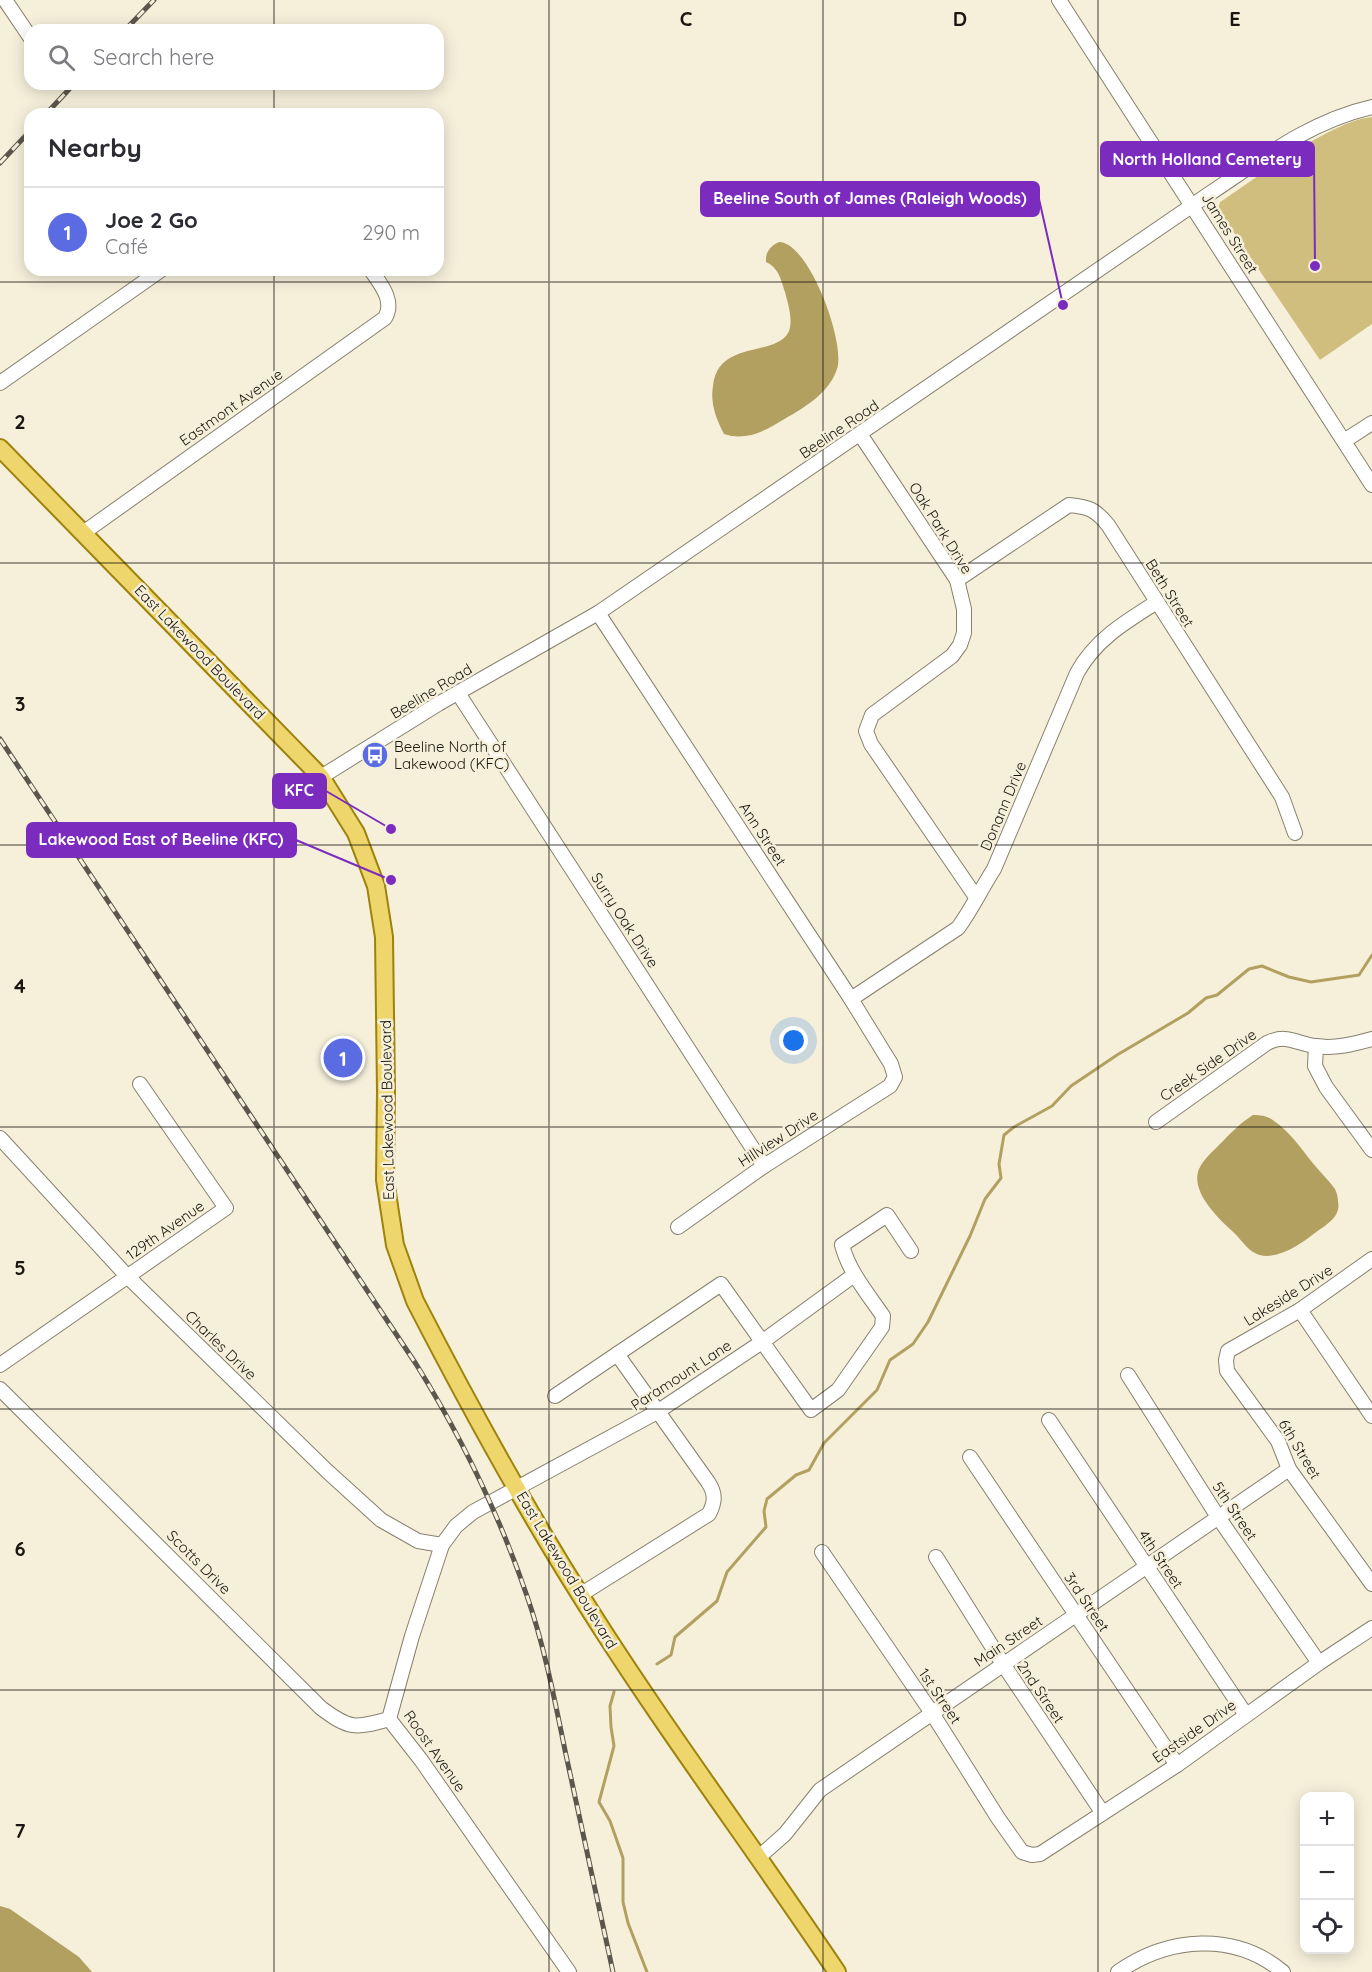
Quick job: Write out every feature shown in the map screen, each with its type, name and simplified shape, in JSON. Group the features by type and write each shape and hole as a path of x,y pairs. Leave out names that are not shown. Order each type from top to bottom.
{"main road":[{"name":"East Lakewood Boulevard","path":"0,447 321,777 356,833 376,886 384,937 385,1180 395,1245 419,1310 580,1595 636,1681 837,1972"}],"street":[{"path":"5,0 24,29"},
{"name":"James Street","path":"1059,0 1372,485"},
{"name":"Beeline Road","path":"321,777 458,693 598,613 1298,135 1351,112 1372,107"},
{"path":"0,383 152,276"},
{"name":"Eastmont Avenue","path":"83,533 385,318 390,302 375,276"},
{"path":"1344,441 1372,423"},
{"name":"Oak Park Drive","path":"860,434 957,580 964,609 960,645 952,656 872,715 867,731 871,744 976,897"},
{"name":"Beth Street","path":"957,580 1069,506 1084,506 1097,512 1108,525 1282,797 1295,833"},
{"name":"Donann Drive","path":"851,999 958,928 994,869 1086,656 1110,632 1156,602"},
{"name":"Ann Street","path":"598,613 851,999 891,1064 895,1077"},
{"name":"Surry Oak Drive","path":"458,693 764,1166"},
{"name":"Creek Side Drive","path":"1156,1122 1267,1043 1278,1038 1316,1046 1342,1046 1372,1039"},
{"path":"1316,1046 1315,1066 1326,1087 1372,1150"},
{"name":"Hillview Drive","path":"678,1227 764,1166 890,1086 895,1077"},
{"name":"129th Avenue","path":"0,1365 226,1208 140,1084"},
{"name":"Charles Drive","path":"0,1138 127,1276 327,1471 381,1520 418,1541 442,1545"},
{"path":"555,1396 721,1284 811,1410 838,1390 882,1327 883,1316 854,1275 842,1245 887,1215 911,1251"},
{"name":"Lakeside Drive","path":"1226,1360 1228,1351 1300,1310 1372,1259"},
{"name":"Paramount Lane","path":"518,1488 657,1412 762,1342 854,1275"},
{"path":"1300,1310 1372,1416"},
{"path":"580,1595 709,1514 714,1503 714,1491 617,1354"},
{"name":"6th Street","path":"1226,1360 1227,1371 1278,1441 1289,1469 1372,1582"},
{"name":"5th Street","path":"1128,1375 1218,1517 1319,1663"},
{"name":"Scotts Drive","path":"0,1389 321,1708 343,1724 367,1726 389,1719"},
{"name":"4th Street","path":"1049,1420 1246,1715"},
{"name":"3rd Street","path":"970,1457 1177,1765"},
{"name":"Main Street","path":"759,1857 785,1834 820,1790 1289,1469"},
{"name":"Roost Avenue","path":"518,1488 473,1512 456,1527 442,1545 412,1636 389,1719 421,1760 569,1972"},
{"name":"1st Street","path":"822,1552 932,1713 998,1818 1022,1852 1032,1855"},
{"name":"2nd Street","path":"936,1557 1003,1664 1102,1812"},
{"name":"Eastside Drive","path":"1032,1855 1040,1854 1177,1765 1319,1663 1372,1628"},
{"path":"1118,1972 1132,1962 1154,1952 1199,1943 1229,1946 1251,1952 1283,1972"}],"shaded area":[{"path":"1372,117 1372,324 1320,360 1218,209 1220,202 1294,152 1336,128"},
{"path":"779,242 790,246 802,258 823,296 836,338 837,369 828,386 806,406 761,432 746,436 731,436 724,434 713,405 713,386 717,372 735,355 771,345 781,340 790,329 790,313 781,279 777,271 766,262 769,250"},
{"path":"1253,1115 1269,1118 1286,1131 1333,1186 1338,1199 1338,1211 1327,1224 1288,1250 1267,1256 1251,1250 1212,1211 1201,1195 1197,1177 1199,1169 1208,1156"},
{"path":"0,1906 10,1909 79,1957 92,1972 0,1972"}],"waterway":[{"path":"657,1664 671,1655 675,1637 717,1601 727,1572 766,1527 764,1511 767,1499 796,1475 809,1470 824,1443 877,1390 890,1360 913,1344 928,1322 970,1236 985,1199 1001,1178 999,1164 1004,1135 1052,1106 1071,1086 1117,1055 1188,1013 1206,998 1217,995 1249,969 1262,966 1289,977 1311,982 1359,975 1372,955"},
{"path":"614,1692 610,1706 614,1746 599,1802 610,1821 623,1858 623,1902 628,1923 647,1972"}],"railway":[{"path":"131,24 154,0"},
{"path":"52,108 68,90"},
{"path":"0,163 24,137"},
{"path":"0,739 416,1364 464,1448 492,1506 527,1596 539,1635 613,1972"}],"place":[{"name":"North Holland Cemetery","path":"1315,266"},
{"name":"Beeline South of James (Raleigh Woods)","path":"1063,305"},
{"name":"Beeline North of Lakewood (KFC)","path":"375,755"},
{"name":"KFC","path":"391,829"},
{"name":"Lakewood East of Beeline (KFC)","path":"391,880"},
{"name":"Joe 2 Go","path":"343,1058"}]}
